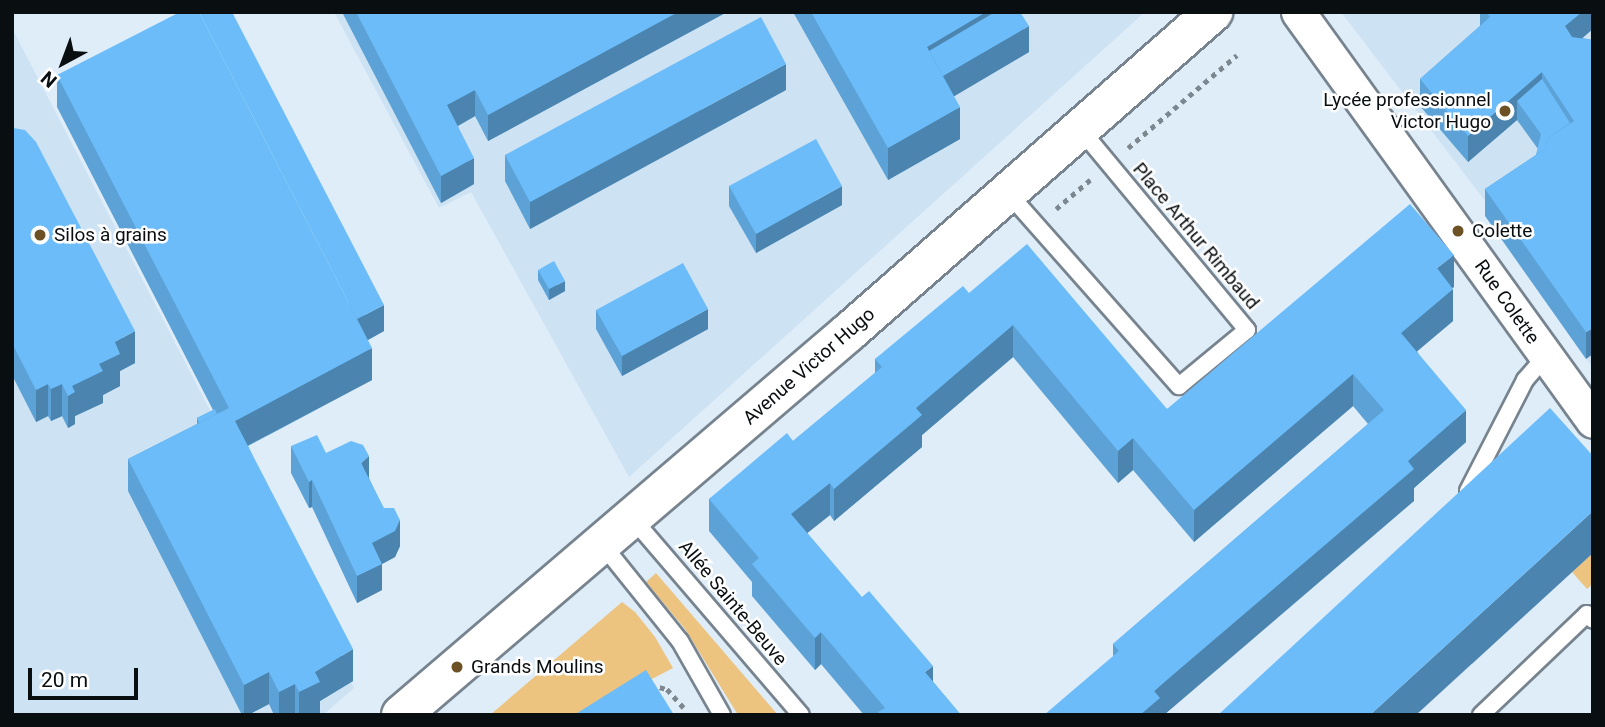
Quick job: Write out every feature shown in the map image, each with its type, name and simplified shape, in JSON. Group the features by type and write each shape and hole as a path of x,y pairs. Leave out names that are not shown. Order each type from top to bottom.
{"main road":[{"name":"Avenue Victor Hugo","path":"401,715 633,519 1213,12"}],"street":[{"name":"Rue Colette","path":"1298,12 1593,421"}],"lane":[{"name":"Place Arthur Rimbaud","path":"1008,193 1179,386 1247,330 1081,130"},
{"path":"1458,506 1476,478 1525,380 1545,357"},
{"name":"Allée Sainte-Beuve","path":"633,519 801,715"},
{"path":"602,544 680,641 722,715"},
{"path":"1481,715 1587,614 1593,620"}],"path":[{"path":"1126,149 1237,55"},
{"path":"1048,216 1093,177"},
{"path":"643,686 654,685 667,689 689,715"}],"shaded area":[{"path":"334,12 1145,12 629,477 471,192 439,208"},
{"name":"Lycée professionnel Victor Hugo","path":"1341,12 1593,12 1593,368 1485,215 1492,210"},
{"path":"12,28 354,688 323,715 12,715"},
{"path":"1593,553 1593,584 1587,589 1572,572"},
{"path":"656,573 778,715 738,715 685,629 646,582"},
{"path":"622,602 635,612 655,637 673,668 583,715 490,715"}],"building":[{"path":"180,12 199,12 372,348 235,421 353,649 315,672 320,682 299,692 295,684 279,692 269,672 244,685 128,459 229,408 57,75"},
{"path":"199,12 232,12 384,305 357,319"},
{"path":"356,12 678,12 488,115 475,90 447,105 474,158 441,176"},
{"path":"811,12 986,12 927,47 960,107 888,148"},
{"path":"995,12 1020,12 1029,26 943,76 929,51"},
{"path":"1486,12 1582,12 1565,26 1572,37 1593,40 1593,328 1586,332 1485,189 1545,149 1548,138 1574,121 1542,72 1468,136 1420,79 1490,17"},
{"path":"761,17 786,64 530,202 505,155"},
{"path":"1542,79 1570,123 1548,138 1545,149 1536,155 1541,134 1517,101"},
{"name":"Silos à grains","path":"12,127 25,130 36,142 135,331 115,342 120,354 99,364 103,371 72,386 75,392 68,396 62,384 51,389 48,384 36,390 14,347 12,348"},
{"path":"816,139 842,186 756,234 729,186"},
{"path":"1410,204 1454,255 1437,268 1453,289 1401,333 1466,410 1408,461 1414,469 1154,691 1160,698 1140,715 1044,715 1119,651 1113,644 1384,410 1353,374 1194,510 1133,438 1118,451 1013,325 916,408 922,415 834,489 830,483 791,514 862,597 869,591 933,666 925,672 961,715 880,715 878,712 885,708 821,632 815,638 752,564 759,558 709,499 787,433 793,441 882,367 875,359 963,286 969,293 1027,244 1167,409"},
{"path":"554,261 565,281 549,289 538,270"},
{"path":"683,263 708,309 622,356 596,310"},
{"path":"1550,408 1593,456 1593,511 1370,715 1218,715"},
{"path":"215,409 217,414 199,423 197,418"},
{"path":"317,435 326,453 351,441 363,445 369,456 361,463 384,508 394,508 400,520 395,531 372,543 382,564 357,576 312,480 309,482 291,446"},
{"path":"646,670 674,715 574,715"}],"place":[{"name":"Lycée professionnel Victor Hugo","path":"1505,111"},
{"name":"Colette","path":"1458,231"},
{"name":"Silos à grains","path":"40,235"},
{"name":"Grands Moulins","path":"457,667"}]}
